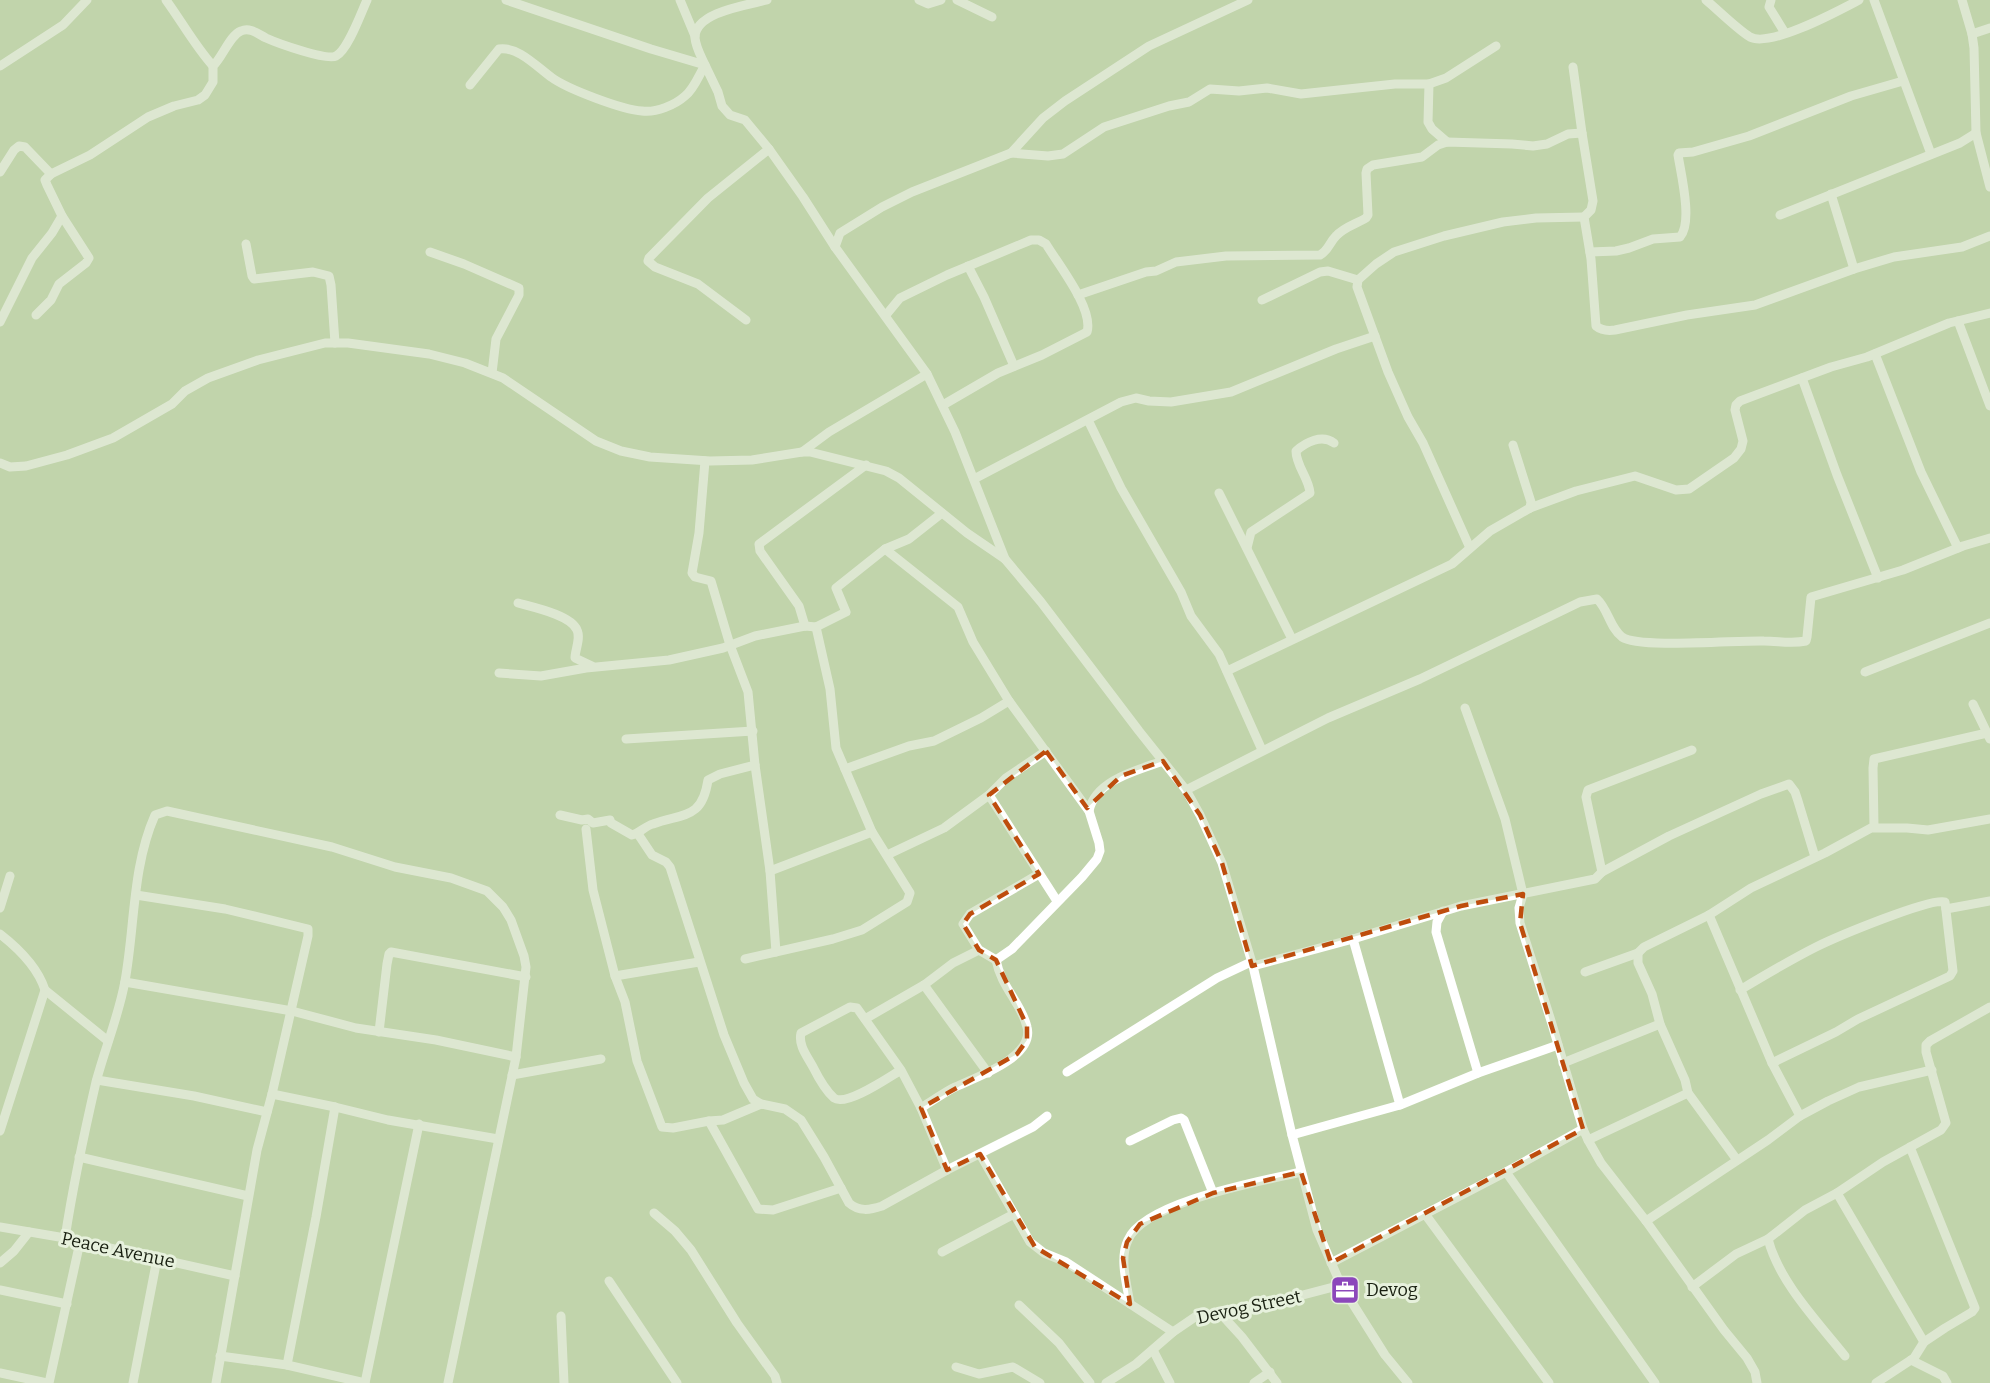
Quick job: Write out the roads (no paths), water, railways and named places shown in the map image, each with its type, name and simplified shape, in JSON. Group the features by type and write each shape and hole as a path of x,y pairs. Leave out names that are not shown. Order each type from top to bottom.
{"street":[{"path":"0,66 63,25 87,0"},
{"path":"36,315 51,300 58,284 86,263 89,258 62,216 45,180 51,174 90,155 148,117 174,106 198,100 205,95 213,82 213,66 198,49 166,0"},
{"path":"213,66 220,60 237,32 244,29 290,47 331,58 338,56 346,45 367,0"},
{"path":"506,0 705,65"},
{"path":"680,0 695,36 697,50 718,92 722,106 730,115 745,120 768,149 803,197 835,247 927,374 943,405 1005,559"},
{"path":"695,36 697,29 709,17 767,0"},
{"path":"919,0 928,4 941,0"},
{"path":"957,0 992,17"},
{"path":"835,247 840,233 874,212 912,192 1011,153 1043,118 1149,46 1248,0"},
{"path":"1706,0 1750,36 1760,40 1785,33 1859,0"},
{"path":"1771,0 1769,7 1785,33"},
{"path":"1874,0 1931,154"},
{"path":"1962,0 1972,34 1976,133 1990,187"},
{"path":"1972,34 1990,28"},
{"path":"1011,153 1048,156 1063,154 1104,128 1169,106 1189,102 1210,89 1239,91 1268,88 1301,94 1395,84 1429,84 1446,78 1496,46"},
{"path":"470,85 500,49 507,48 521,54 554,79 574,90 627,108 655,111 684,98 690,92 705,65"},
{"path":"1470,548 1388,372 1357,287 1358,280 1394,252 1444,236 1503,222 1536,218 1584,217 1591,210 1593,201 1573,68"},
{"path":"1590,252 1623,250 1653,239 1682,235 1685,230 1686,209 1678,154 1749,136 1851,96 1903,81"},
{"path":"1429,84 1428,122 1432,129 1447,142"},
{"path":"1078,295 1146,272 1156,271 1176,262 1232,255 1320,255 1329,249 1332,239 1368,215 1366,173 1369,167 1422,157 1438,145 1447,142 1533,146 1547,144 1568,134 1582,133"},
{"path":"1780,215 1960,143 1976,133"},
{"path":"0,172 14,150 20,146 25,147 51,174"},
{"path":"746,320 698,284 655,267 648,261 708,198 768,149"},
{"path":"1831,194 1854,269"},
{"path":"0,322 32,258 62,216"},
{"path":"1584,217 1590,252 1596,326 1604,331 1755,305 1894,257 1962,247 1990,236"},
{"path":"886,315 900,298 968,266 1030,240 1040,240 1046,244 1078,295 1089,326 1087,332 1042,355 1014,366 943,405"},
{"path":"246,244 254,279 313,272 328,276 331,285 335,343"},
{"path":"430,252 519,288 519,295 496,339 492,373"},
{"path":"968,266 1014,366"},
{"path":"1262,300 1320,272 1328,271 1358,280"},
{"path":"1227,671 1452,564 1495,528 1530,508 1576,491 1635,476 1676,490 1689,489 1734,458 1741,448 1743,441 1736,410 1737,403 1802,378 1875,354 1958,321 1990,313"},
{"path":"1958,321 1990,406"},
{"path":"974,479 1120,402 1136,398 1171,402 1231,392 1336,349 1375,336"},
{"path":"0,463 10,467 26,466 67,455 113,438 172,404 185,391 208,378 258,360 325,343 348,343 429,354 492,373 503,378 596,441 621,450 650,457 705,461 752,460 802,452 866,465 899,478 1005,559 1041,602 1132,723 1186,790 1222,863 1252,964 1317,1230 1341,1285 1385,1355 1408,1383"},
{"path":"1875,354 1921,472 1958,548"},
{"path":"802,452 829,432 927,374"},
{"path":"1802,378 1878,578"},
{"path":"1088,420 1121,488 1181,592 1191,616 1227,671 1262,750"},
{"path":"1247,548 1251,532 1310,494 1296,451 1312,441 1323,438 1328,438 1334,443"},
{"path":"1513,445 1531,502 1530,508"},
{"path":"705,461 699,533 692,573 695,577 711,581 729,645 748,692 755,765 770,871 776,951"},
{"path":"804,626 799,606 760,551 759,544 866,465"},
{"path":"1219,493 1292,639"},
{"path":"499,673 541,676 594,667 669,660 755,636 804,626 816,627 846,612 836,588 885,549 909,539 942,513"},
{"path":"1186,790 1328,718 1420,679 1531,628 1581,602 1597,599 1602,603 1620,635 1631,640 1695,643 1764,641 1799,643 1806,641 1811,597 1878,578 1990,538"},
{"path":"885,549 958,607 973,642 1009,701 1089,811 1100,851 1097,860 1082,877 1012,949 996,960"},
{"path":"518,603 559,616 574,625 578,635 575,658 594,667"},
{"path":"1865,672 1990,623"},
{"path":"745,959 862,930 907,903 910,893 872,832 836,748 830,689 816,627"},
{"path":"845,769 909,746 934,741 981,718 1009,701"},
{"path":"1874,827 1873,768 1875,759 1989,736 1973,704"},
{"path":"1465,708 1505,819 1523,894 1519,908 1520,923 1582,1129 1601,1163 1747,1358 1755,1372 1757,1383"},
{"path":"626,739 753,731"},
{"path":"1602,872 1586,797 1588,790 1692,750"},
{"path":"887,855 944,828 990,795 1006,778 1046,751"},
{"path":"1089,811 1091,803 1105,786 1121,776 1163,760"},
{"path":"560,814 582,820 588,819 592,823 610,820 611,823 632,835 638,834 650,824 688,815 706,792 708,780 720,774 755,765"},
{"path":"1067,1072 1218,978 1252,964 1353,939 1461,906 1595,879 1602,872 1669,836 1761,794 1789,784 1795,792 1815,857"},
{"path":"990,795 1057,901"},
{"path":"65,1239 79,1157 97,1080 125,982 142,854 155,815 167,811 332,847 395,867 451,878 487,891 503,907 511,920 524,956 526,977 516,1057 448,1383"},
{"path":"1585,972 1638,953 1644,946 1709,915 1751,888 1874,827 1928,830 1990,819"},
{"path":"586,829 594,890 615,976 625,1002 637,1061 662,1127 674,1128 723,1120 761,1104"},
{"path":"770,871 872,832"},
{"path":"638,834 652,855 666,862 670,867 724,1035 753,1099 761,1104 785,1109 801,1120 849,1203 856,1209 873,1209 882,1206 1033,1127 1047,1116"},
{"path":"921,1108 1017,1054 1027,1040 1027,1026 999,974 996,960 979,950 963,924 970,914 1039,874"},
{"path":"0,908 10,876"},
{"path":"136,895 225,909 307,928 308,936 292,1011 256,1150 240,1255 216,1383"},
{"path":"1740,990 1819,945 1910,909 1940,901 1945,902 1953,970 1950,976 1858,1018 1836,1032 1772,1063"},
{"path":"1946,909 1990,901"},
{"path":"1443,911 1437,922 1436,932 1478,1074"},
{"path":"1709,915 1772,1063 1800,1116"},
{"path":"0,934 27,960 42,979 45,990 0,1131"},
{"path":"1353,939 1400,1105"},
{"path":"865,1019 924,985 953,963 979,950"},
{"path":"380,1032 387,964 389,954 392,952 526,977"},
{"path":"1638,953 1638,963 1652,994 1660,1024 1685,1080 1688,1093 1737,1160"},
{"path":"615,976 699,962"},
{"path":"125,982 292,1011 356,1028 446,1042 516,1057"},
{"path":"924,985 988,1072"},
{"path":"45,990 108,1041"},
{"path":"901,1070 846,1100 840,1101 834,1098 821,1082 802,1047 801,1033 850,1007 857,1008 901,1070 921,1108 947,1170"},
{"path":"1692,1287 1736,1254 1768,1239 1805,1210 1941,1130 1945,1126 1944,1116 1926,1045 1990,1007"},
{"path":"1563,1063 1660,1024"},
{"path":"1292,1135 1400,1105 1558,1045"},
{"path":"512,1075 601,1059"},
{"path":"1646,1221 1800,1116 1859,1087 1932,1070"},
{"path":"97,1080 194,1096 267,1112"},
{"path":"1588,1140 1688,1093"},
{"path":"272,1095 388,1120 498,1139"},
{"path":"286,1365 316,1217 335,1107"},
{"path":"1130,1141 1181,1118 1184,1120 1213,1193"},
{"path":"709,1121 758,1209 773,1210 841,1188"},
{"path":"220,1356 286,1365 365,1383 419,1124"},
{"path":"1331,1263 1506,1172 1582,1129"},
{"path":"1876,1383 1911,1359 1924,1342 1972,1312 1974,1308 1910,1147"},
{"path":"980,1154 1035,1247 1066,1262 1173,1332"},
{"path":"79,1157 248,1196"},
{"path":"1130,1304 1124,1258 1126,1242 1140,1224 1161,1213 1213,1193 1301,1172"},
{"path":"1506,1172 1655,1383"},
{"path":"1837,1193 1924,1342"},
{"path":"654,1213 675,1231 691,1250 778,1383"},
{"path":"942,1252 1014,1214"},
{"path":"1425,1214 1549,1383"},
{"name":"Peace Avenue","path":"0,1227 235,1276"},
{"path":"0,1263 14,1251 28,1232"},
{"path":"1768,1239 1780,1269 1845,1356"},
{"path":"0,1373 48,1383 80,1242"},
{"path":"133,1383 157,1258"},
{"path":"609,1281 677,1383"},
{"name":"Devog Street","path":"1106,1383 1136,1365 1173,1332 1195,1317 1261,1306 1341,1285"},
{"path":"0,1290 67,1304"},
{"path":"1019,1305 1059,1343 1090,1383"},
{"path":"1220,1313 1242,1337 1277,1383"},
{"path":"561,1316 564,1383"},
{"path":"1153,1350 1170,1383"},
{"path":"1911,1359 1943,1376 1947,1383"},
{"path":"956,1367 979,1374 1012,1367 1040,1383"},
{"path":"1254,1383 1270,1372"}],"place":[{"name":"Devog","path":"1345,1290"}]}
